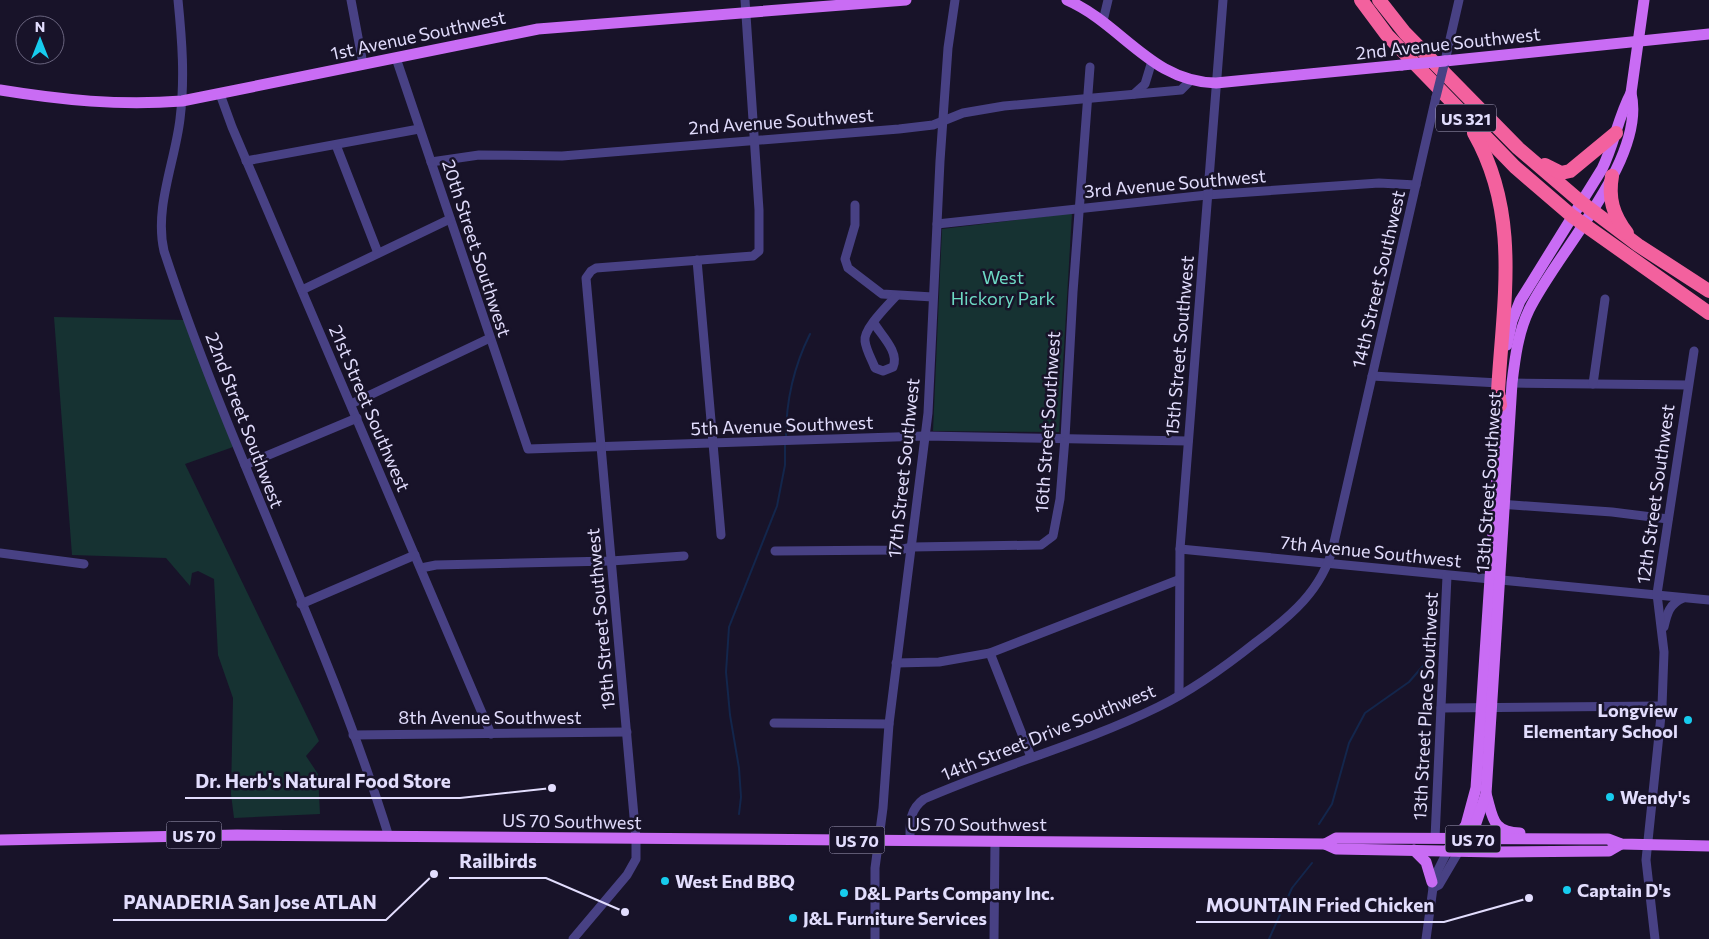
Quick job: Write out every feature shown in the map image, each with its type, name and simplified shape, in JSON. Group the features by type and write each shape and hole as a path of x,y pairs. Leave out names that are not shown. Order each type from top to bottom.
{"highway":[{"name":"US 321","path":"1361,0 1387,35 1515,167 1577,220 1709,313"},
{"name":"US 321","path":"1379,0 1405,33 1518,148 1592,211 1638,245 1709,291"},
{"path":"1464,116 1488,158 1502,204 1506,266 1505,383 1500,405"},
{"path":"1518,148 1552,170 1561,173 1579,166 1616,134"},
{"path":"1612,176 1610,192 1613,209 1622,226 1638,245"}],"main road":[{"name":"1st Avenue Southwest","path":"0,90 84,102 140,103 182,100 220,94 538,29 906,0"},
{"name":"2nd Avenue Southwest","path":"1067,0 1103,21 1164,70 1190,81 1216,83 1709,34"},
{"name":"13th Street Southwest","path":"1453,851 1478,820 1486,794 1487,708 1505,383 1525,318 1577,220 1581,202 1602,169 1625,105 1631,94 1644,0"},
{"name":"13th Street Southwest","path":"1499,504 1500,405 1512,320 1527,288 1577,220 1592,211 1612,176 1620,159 1632,117 1634,105 1631,94"},
{"name":"13th Street Southwest","path":"1461,839 1474,799 1487,708"},
{"path":"1486,794 1494,822 1506,831 1564,834 1576,839"},
{"name":"US 70","path":"0,840 151,836 389,837"},
{"name":"US 70 Southwest","path":"389,837 1325,844 1336,849 1453,851 1609,851 1620,844"},
{"name":"US 70 Southwest","path":"1325,844 1336,838 1435,838 1608,839 1620,844 1709,846"},
{"path":"1414,850 1426,862 1433,885"}],"street":[{"name":"22nd Street Southwest","path":"178,0 184,66 182,100 177,142 162,216 162,241 175,282 245,465 353,734 389,837"},
{"path":"351,0 363,64"},
{"path":"721,535 697,260 753,256 757,252 760,237 745,0"},
{"name":"17th Street Southwest","path":"874,939 878,840 883,808 889,724 925,436 942,122 955,0"},
{"path":"1103,21 1108,0"},
{"name":"15th Street Southwest","path":"1178,695 1178,580 1223,0"},
{"name":"14th Street Southwest","path":"1328,565 1459,0"},
{"name":"20th Street Southwest","path":"396,58 528,449"},
{"path":"1130,95 1140,91 1145,84 1152,61"},
{"name":"16th Street Southwest","path":"912,547 1041,545 1051,540 1055,530 1065,438 1073,292 1090,67"},
{"name":"2nd Avenue Southwest","path":"431,162 479,155 562,156 755,142 898,129 942,122 963,113 996,108 1181,90 1190,81"},
{"name":"21st Street Southwest","path":"220,94 246,161 491,734"},
{"path":"246,161 419,129"},
{"path":"336,145 378,253"},
{"name":"3rd Avenue Southwest","path":"937,224 1207,195 1379,183 1416,185"},
{"path":"855,205 855,225 846,253 846,264 876,291 896,296 934,297"},
{"path":"302,290 450,219"},
{"name":"19th Street Southwest","path":"573,939 627,875 636,858 636,839 610,561 588,275 596,268 697,260"},
{"path":"874,322 885,336 895,360 893,367 883,371 875,368 865,342 866,332 874,322 896,296"},
{"path":"1593,384 1605,299"},
{"path":"351,404 490,338"},
{"name":"12th Street Southwest","path":"1655,939 1646,869 1662,706 1663,632 1656,594 1694,352"},
{"path":"1372,376 1505,383 1688,385"},
{"path":"245,465 357,418"},
{"name":"5th Avenue Southwest","path":"528,449 925,436 1188,441"},
{"path":"1499,504 1612,512 1668,520"},
{"path":"775,551 899,550 912,547"},
{"name":"7th Avenue Southwest","path":"1180,550 1709,600"},
{"path":"0,553 84,564"},
{"path":"301,604 415,555"},
{"path":"421,568 445,564 610,561 684,556"},
{"name":"14th Street Drive Southwest","path":"910,840 911,816 915,808 924,799 1128,721 1178,695 1216,672 1285,620 1316,587 1328,565"},
{"name":"13th Street Place Southwest","path":"1435,838 1447,576"},
{"path":"896,663 939,662 990,653 1178,580"},
{"path":"1663,632 1668,611 1674,602 1683,598"},
{"path":"990,653 1031,757"},
{"path":"1441,708 1662,706"},
{"path":"774,723 889,724"},
{"name":"8th Avenue Southwest","path":"353,734 626,732"},
{"path":"994,939 995,841"},
{"name":"13th Street Southwest","path":"1426,939 1433,885 1453,851"}],"green space":[{"name":"West Hickory Park","path":"1072,213 1059,432 933,431 942,229"},
{"path":"54,317 185,320 233,447 185,464 319,741 306,756 318,774 320,814 234,818 231,794 233,698 218,655 214,579 198,571 192,573 190,586 166,558 72,555"}],"waterway":[{"path":"786,437 787,410 792,384 799,359 810,334"},
{"path":"739,814 741,797 739,768 730,715 726,672 729,627 777,506 785,465 785,444"},
{"path":"1319,824 1332,804 1349,743 1365,713 1409,682 1429,659"},
{"path":"1269,939 1292,888 1312,863"}],"place":[{"name":"Longview Elementary School","path":"1688,720"},
{"name":"Dr. Herb's Natural Food Store","path":"552,788"},
{"name":"Wendy's","path":"1610,797"},
{"name":"PANADERIA San Jose ATLAN","path":"434,874"},
{"name":"West End BBQ","path":"665,881"},
{"name":"Captain D's","path":"1567,890"},
{"name":"D&L Parts Company Inc.","path":"844,893"},
{"name":"MOUNTAIN Fried Chicken","path":"1529,898"},
{"name":"Railbirds","path":"625,912"},
{"name":"J&L Furniture Services","path":"793,918"}]}
